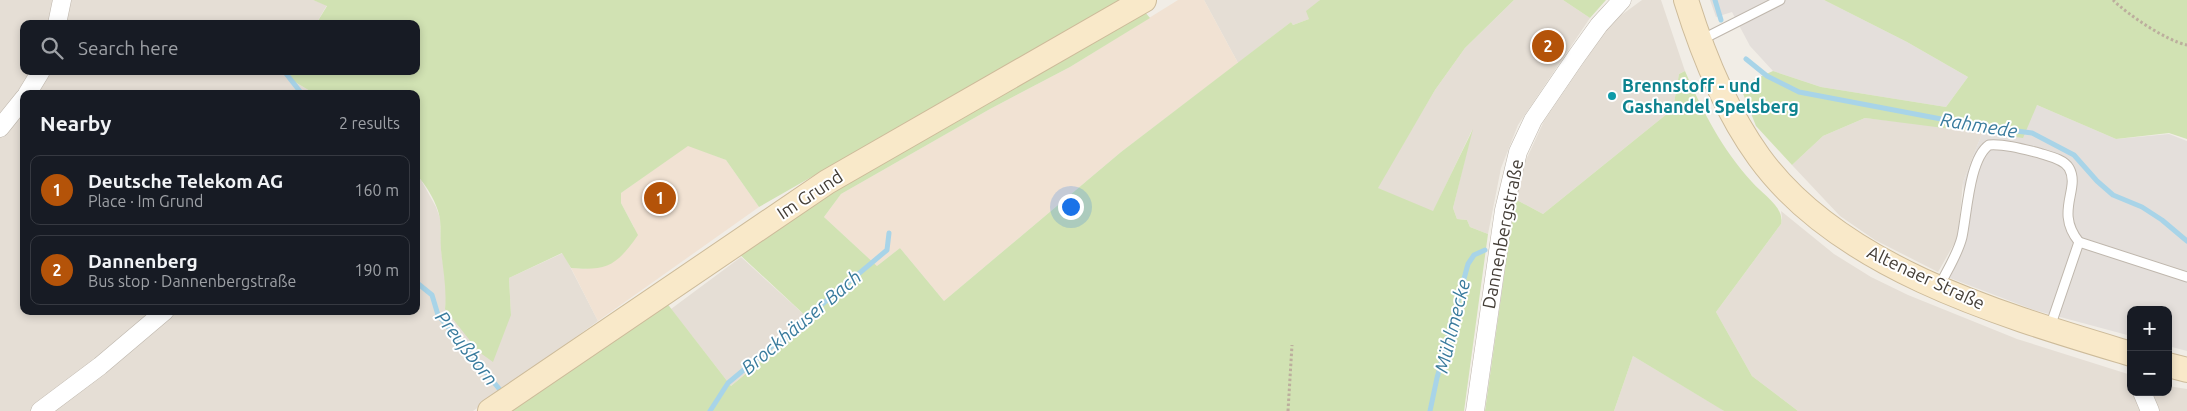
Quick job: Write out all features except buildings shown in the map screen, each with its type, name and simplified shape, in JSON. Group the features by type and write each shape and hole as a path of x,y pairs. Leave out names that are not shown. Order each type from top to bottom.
{"main road":[{"name":"Im Grund","path":"490,411 827,182 1144,0"},
{"name":"Altenaer Straße","path":"1686,0 1698,42 1731,113 1760,158 1784,186 1814,214 1862,248 1890,264 1939,287 2049,330 2127,353"},
{"path":"2172,366 2187,370"}],"street":[{"path":"58,20 62,0"},
{"name":"Dannenbergstraße","path":"1475,411 1504,210 1518,152 1533,120 1576,57 1599,25 1622,0"},
{"path":"29,90 39,75"},
{"path":"0,128 20,103"},
{"path":"40,411 100,366 160,315"},
{"path":"2144,396 2150,411"}],"lane":[{"path":"1698,42 1780,0"},
{"path":"1939,287 1962,238 1964,210 1980,155 1989,145 2021,148 2065,163 2070,169 2071,179 2068,219 2073,234 2079,242 2187,276"},
{"path":"2049,330 2079,242"}],"path":[{"path":"2114,0 2121,8 2176,43 2187,46"},
{"path":"1288,411 1292,345"}],"shaded area":[{"path":"0,0 313,0 327,5 318,20 20,20 20,75 286,75 308,90 20,90 20,315 420,315 420,179 440,218 441,249 447,292 445,309 511,315 509,278 563,253 598,321 473,411 0,411"},
{"path":"1178,0 1204,0 1238,63 1121,152 944,301 900,248 877,266 824,217 841,194 990,109 1070,67"},
{"path":"1204,0 1320,0 1309,19 1293,25 1291,22 1238,63"},
{"path":"1514,0 1563,0 1590,18 1518,125 1501,168 1488,234 1470,227 1467,220 1457,219 1453,208 1472,130 1433,212 1377,188 1435,90 1465,48"},
{"path":"1642,0 1661,0 1685,71 1679,74 1673,109 1543,214 1515,199 1526,160 1544,121 1606,30 1616,19"},
{"path":"1710,0 1824,0 1907,42 1968,77 1946,107 1821,87 1773,71 1750,46 1732,12 1716,17"},
{"path":"2037,105 2116,139 2169,134 2187,141 2187,351 2172,347 2172,306 2127,306 2127,335 2034,310 1950,278 1966,239 1963,182 1983,131"},
{"path":"1865,118 1983,131 1963,182 1958,237 1938,272 1875,240 1840,216 1792,165 1823,136"},
{"path":"688,145 726,160 759,207 598,321 571,268 586,269 634,227 621,203 621,193"},
{"path":"1781,211 1834,254 1871,277 1908,295 2017,339 2127,374 2127,396 2172,396 2172,387 2187,389 2187,411 1798,411 1752,376 1716,312 1781,224"},
{"path":"741,257 810,320 731,386 671,309"},
{"path":"1633,356 1718,407 1724,411 1614,411"}],"green space":[{"path":"313,0 1121,0 759,207 726,160 688,146 621,193 621,203 638,235 617,259 603,267 571,268 562,253 509,278 511,315 493,362 479,352 445,309 439,213 431,195 420,179 420,90 308,90 285,76 420,75 420,20 318,20 327,6"},
{"path":"1320,0 1514,0 1465,48 1435,90 1378,188 1433,211 1473,129 1453,208 1457,219 1467,220 1470,227 1488,234 1464,411 510,411 666,302 731,386 810,320 738,253 813,201 1145,12 1150,18 1070,67 990,109 841,194 824,217 877,266 900,248 944,301 1121,152 1291,22 1293,25 1309,19 1306,11"},
{"path":"1563,0 1606,0 1590,18"},
{"path":"1824,0 2187,0 2187,139 2169,133 2116,139 2037,105 2023,138 1865,118 1823,136 1792,165 1756,126 1740,86 1773,71 1821,87 1946,107 1968,77 1907,42"},
{"path":"1685,71 1722,143 1756,187 1776,206 1781,218 1781,224 1716,312 1752,376 1798,411 1724,411 1633,356 1614,411 1485,411 1515,199 1543,214 1673,109 1679,74"}],"waterway":[{"name":"Rahmede","path":"1715,0 1721,20"},
{"name":"Rahmede","path":"1746,59 1767,76 1799,92 1978,126 2032,133 2074,155 2097,181 2113,195 2142,207 2162,220 2187,241"},
{"name":"Preußborn","path":"287,75 299,90"},
{"name":"Brockhäuser Bach","path":"710,411 728,383 887,250 889,233"},
{"name":"Mühlmecke","path":"1430,411 1468,264 1474,255 1485,250"},
{"name":"Preußborn","path":"420,285 432,295 438,315 501,391"}],"place":[{"name":"Dannenberg","path":"1548,46"},
{"name":"Brennstoff - und Gashandel Spelsberg","path":"1612,96"},
{"name":"Deutsche Telekom AG","path":"660,198"}]}
